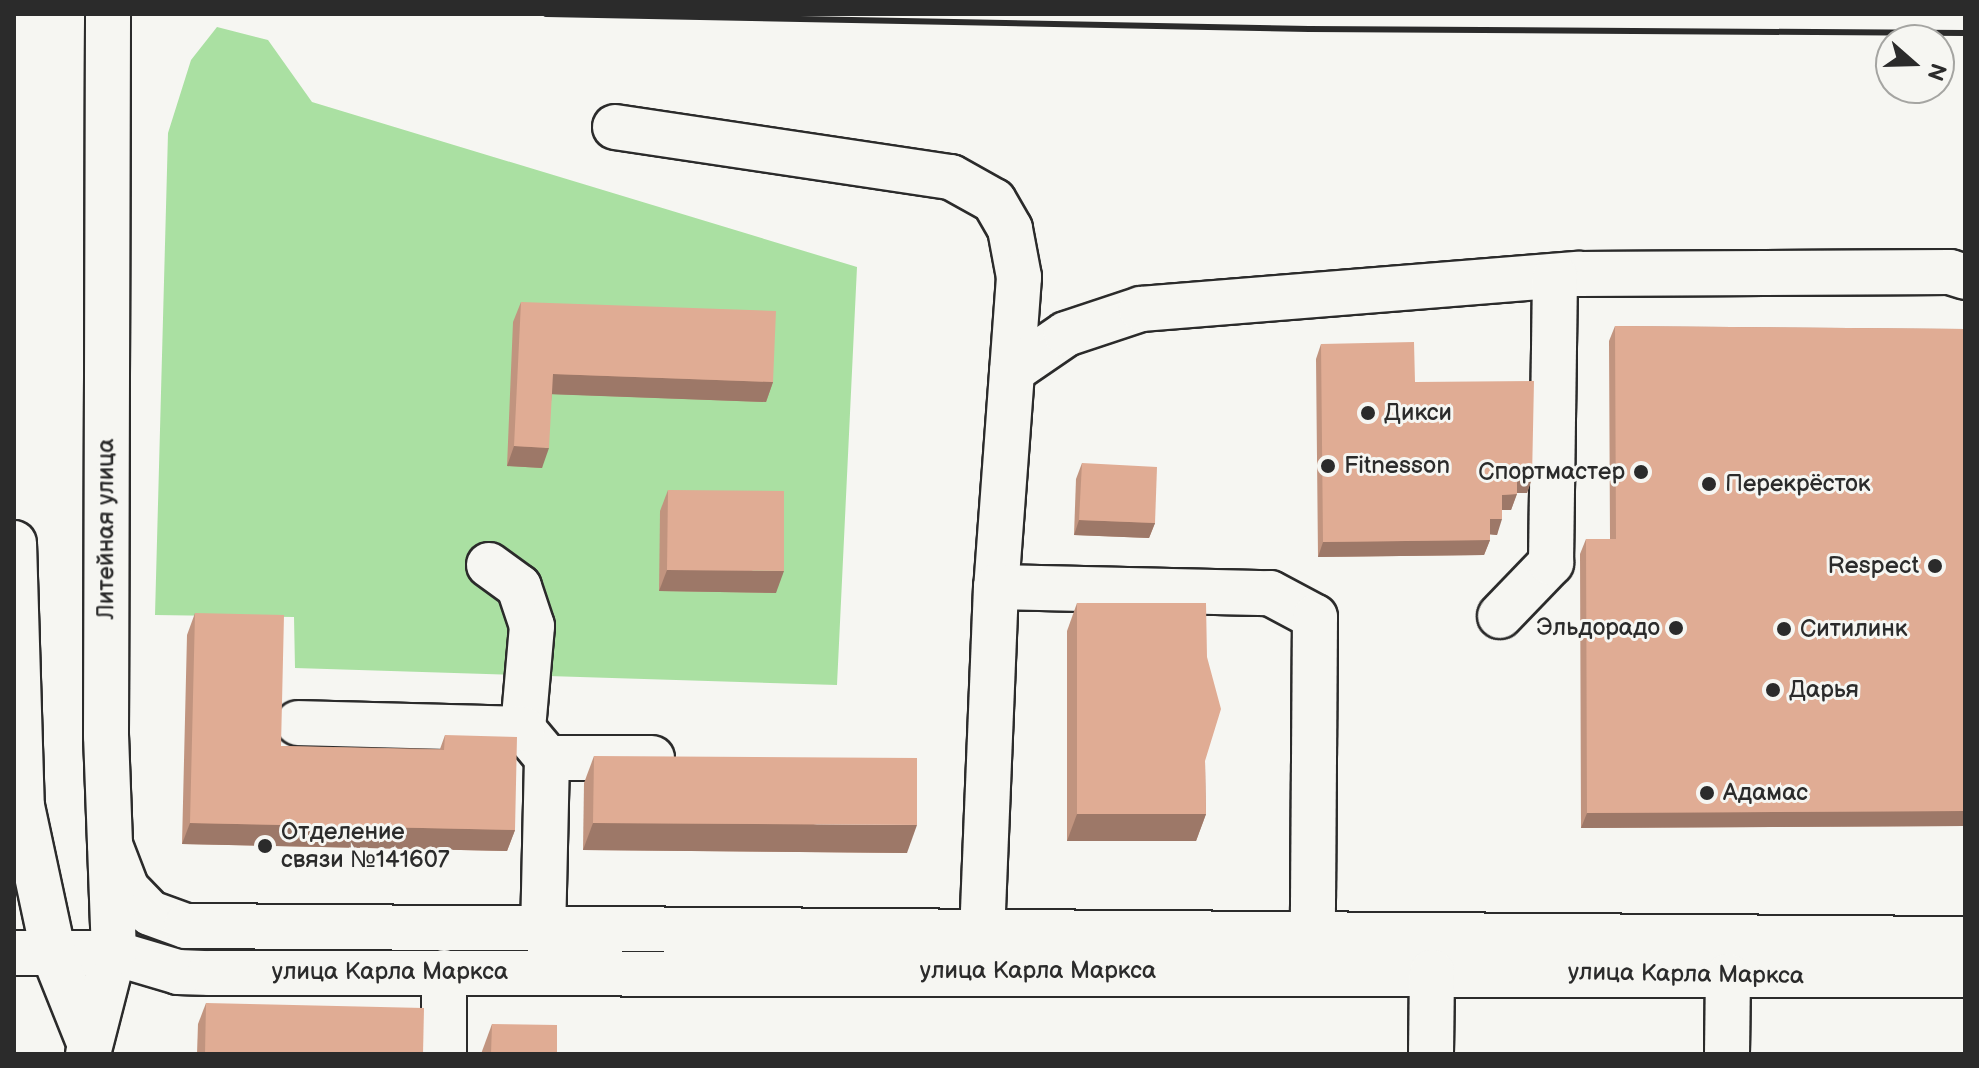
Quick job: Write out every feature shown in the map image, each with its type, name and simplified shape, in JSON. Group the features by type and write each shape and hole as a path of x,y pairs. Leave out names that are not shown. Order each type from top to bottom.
{"main road":[{"name":"Литейная улица","path":"88,1047 114,953 106,736 108,14"},
{"path":"615,127 951,177 973,185 994,201 1010,229 1019,277 996,587 982,931"},
{"path":"1012,371 1066,334 1141,309 1555,276 1950,272 1965,277"},
{"path":"1500,616 1551,563 1555,276"},
{"name":"Литейная улица","path":"14,543 18,826 34,954 88,1047"},
{"path":"489,565 519,587 528,602 532,626 543,928"},
{"path":"996,587 1270,593 1315,617 1313,934"},
{"path":"298,723 688,758"},
{"name":"улица Карла Маркса","path":"110,845 127,889 150,913 186,926 1965,939"},
{"name":"улица Карла Маркса","path":"114,953 186,926"},
{"name":"улица Карла Маркса","path":"34,954 114,953 178,972 1965,975"},
{"path":"444,972 444,1054"},
{"path":"1431,1054 1432,972"},
{"path":"1727,1054 1728,976"}],"green space":[{"path":"217,27 268,40 312,102 857,267 837,685 295,668 294,617 155,615 168,133 191,60"}],"building":[{"path":"521,302 776,311 773,382 553,374 549,448 514,446"},
{"name":"Дарья","path":"1615,326 1965,329 1965,811 1587,813 1586,539 1616,539"},
{"path":"1414,342 1415,382 1534,381 1532,478 1517,478 1517,494 1502,495 1502,519 1490,519 1490,540 1323,542 1321,344"},
{"path":"1082,463 1157,467 1155,523 1079,520"},
{"path":"668,490 784,491 784,571 667,570"},
{"path":"1077,603 1206,603 1207,657 1221,709 1205,761 1206,814 1077,814"},
{"path":"195,613 284,615 281,746 444,750 445,735 517,737 515,830 190,823"},
{"path":"594,756 917,758 917,825 593,823"},
{"path":"206,1003 424,1008 423,1054 205,1054"},
{"path":"492,1024 557,1025 557,1054 491,1054"}],"railway":[{"path":"546,14 1309,29 1965,33"}],"place":[{"name":"Дикси","path":"1368,413"},
{"name":"Fitnesson","path":"1328,466"},
{"name":"Спортмастер","path":"1641,472"},
{"name":"Перекрёсток","path":"1709,484"},
{"name":"Respect","path":"1935,566"},
{"name":"Эльдорадо","path":"1676,628"},
{"name":"Ситилинк","path":"1784,629"},
{"name":"Дарья","path":"1773,690"},
{"name":"Адамас","path":"1707,793"},
{"name":"Отделение связи №141607","path":"265,846"}]}
